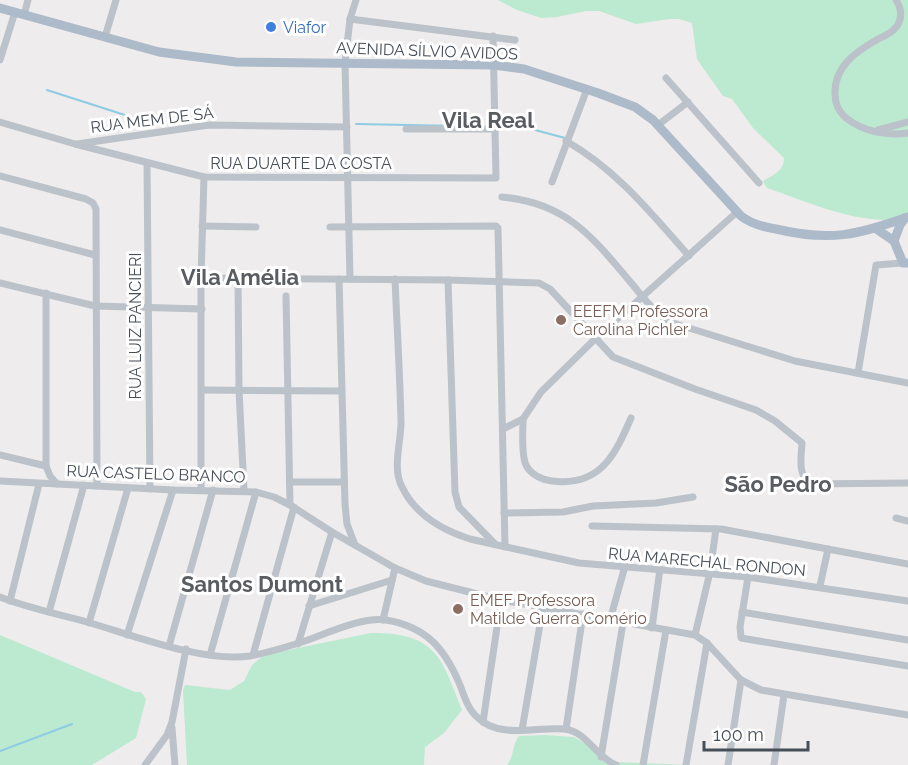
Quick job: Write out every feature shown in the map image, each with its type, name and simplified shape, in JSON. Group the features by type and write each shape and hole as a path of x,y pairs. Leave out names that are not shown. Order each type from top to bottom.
{"main road":[{"name":"AVENIDA SÍLVIO AVIDOS","path":"0,8 159,52 203,59 236,62 494,65 524,69 587,89 635,107 647,114 746,221 792,233 824,237 851,235 907,218"},
{"path":"894,241 900,225 907,218"},
{"path":"876,228 894,241 905,263"}],"street":[{"path":"0,60 28,0"},
{"path":"105,38 116,0"},
{"path":"350,279 345,63 350,19 356,0"},
{"path":"896,0 901,15 896,28 853,55 840,72 835,87 836,101 838,108 846,118 864,129 889,134 908,133"},
{"path":"350,19 515,40"},
{"path":"406,129 496,129 493,36"},
{"path":"666,78 759,183"},
{"path":"552,182 587,89"},
{"path":"658,125 688,102"},
{"name":"RUA MEM DE SÁ","path":"0,122 75,144 209,125 347,127"},
{"path":"873,131 908,122"},
{"name":"RUA DUARTE DA COSTA","path":"75,144 204,177 496,178 496,129"},
{"path":"566,141 609,169 657,219 688,256"},
{"name":"RUA LUIZ PANCIERI","path":"147,163 150,489"},
{"path":"0,176 86,199 93,203 96,209 97,486"},
{"path":"201,490 201,278 204,177"},
{"path":"502,197 543,205 573,220 643,297 668,320 700,333 795,361 908,383"},
{"path":"503,429 523,419 541,392 596,338 737,212"},
{"path":"202,226 256,227"},
{"path":"330,227 496,226 498,228 505,547"},
{"path":"0,230 95,255"},
{"path":"858,373 876,266 905,263"},
{"path":"201,278 532,282 544,286 596,338 606,352 618,360 694,390 756,410 775,421 802,443 801,470 809,484 908,483"},
{"path":"238,278 238,390 244,490"},
{"path":"339,279 344,482 347,524 356,545"},
{"name":"RUA MARECHAL RONDON","path":"395,279 401,424 398,464 400,483 429,520 454,534 579,563 710,572 820,586 908,601"},
{"path":"448,280 453,483 456,499 465,514 495,544"},
{"path":"0,283 95,306 202,309"},
{"path":"46,293 46,466 50,476 57,484"},
{"path":"253,656 292,506 286,296"},
{"path":"202,390 340,391"},
{"path":"523,419 526,467 540,478 552,481 572,481 597,472 607,464 631,418"},
{"path":"0,455 46,466"},
{"name":"RUA CASTELO BRANCO","path":"0,481 256,492 274,497 292,506 395,568 426,581 501,600 696,635 707,643 741,680 761,690 908,715"},
{"path":"290,482 344,482"},
{"path":"10,601 39,484"},
{"path":"50,612 84,485"},
{"path":"89,623 128,488"},
{"path":"127,635 173,490"},
{"path":"169,646 213,490"},
{"path":"210,655 256,492"},
{"path":"504,513 563,513 593,506 656,503 693,497"},
{"path":"896,518 908,521"},
{"path":"592,526 716,529 908,564"},
{"path":"696,635 710,572 716,529"},
{"path":"298,644 332,532"},
{"path":"820,586 828,549"},
{"path":"610,620 625,566"},
{"path":"383,620 395,568"},
{"path":"652,628 660,569"},
{"path":"748,577 740,627 741,638 908,666"},
{"path":"309,606 392,580"},
{"path":"0,597 127,635 229,658 253,656 298,644 348,626 383,620 412,628 438,646 450,662 468,704 483,722 500,728 522,730 566,729 577,733 601,757 616,765"},
{"path":"483,722 501,600"},
{"path":"522,730 543,607"},
{"path":"742,612 908,640"},
{"path":"566,729 583,614"},
{"path":"601,757 623,623"},
{"path":"643,765 666,630"},
{"path":"686,765 707,643"},
{"path":"145,765 164,741 172,722 186,649"},
{"path":"728,765 741,680"},
{"path":"774,765 784,695"},
{"path":"172,722 175,765"}],"green space":[{"path":"498,0 908,0 908,214 894,219 870,219 825,208 767,188 763,181 780,169 784,158 753,128 732,99 723,96 703,68 697,59 692,23 669,19 636,24 599,11 541,18 517,10"},
{"path":"371,633 410,637 423,643 441,662 455,691 462,710 444,733 425,747 424,765 187,765 183,690 185,685 230,690 244,681 252,665 264,655"},
{"path":"0,635 135,692 141,692 146,699 136,738 92,765 0,765"},
{"path":"519,736 574,737 615,762 689,765 507,765"}],"waterway":[{"path":"47,90 128,116"},
{"path":"356,124 461,126"},
{"path":"506,127 535,130 565,138"},
{"path":"0,751 72,724"}],"place":[{"name":"Viafor","path":"271,27"},
{"name":"EEEFM Professora Carolina Pichler","path":"561,320"},
{"name":"EMEF Professora Matilde Guerra Comério","path":"458,609"}],"district":[{"name":"Vila Real","path":"488,120"},
{"name":"Vila Amélia","path":"240,277"},
{"name":"São Pedro","path":"778,484"},
{"name":"Santos Dumont","path":"262,584"}]}
